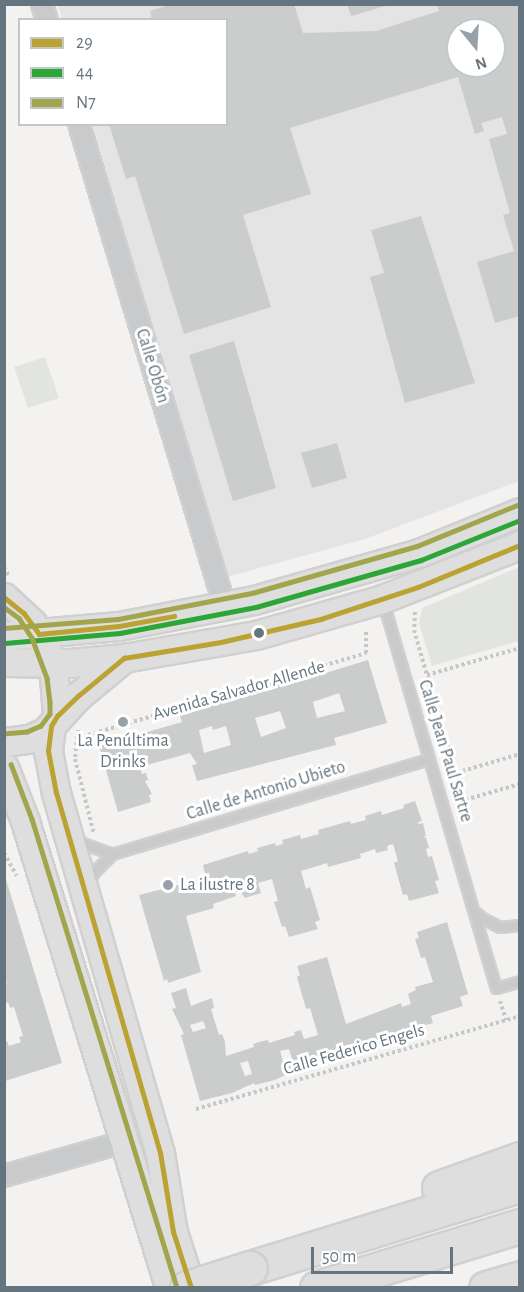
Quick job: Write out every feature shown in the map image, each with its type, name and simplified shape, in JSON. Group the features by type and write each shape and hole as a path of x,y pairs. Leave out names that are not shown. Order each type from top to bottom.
{"highway":[{"path":"294,1255 395,1204 519,1159"},
{"path":"189,1287 519,1185"},
{"path":"317,1287 519,1226"},
{"path":"486,1287 519,1278"}],"main road":[{"path":"4,636 119,626 225,607 393,562 450,542 519,512"},
{"path":"4,662 51,663 124,658 256,635 382,599 519,545"},
{"path":"4,597 24,613 39,634 51,663 56,690 54,721 48,751 51,771 160,1153 173,1232 189,1287"},
{"path":"4,742 29,739 54,721 94,681 124,658"},
{"path":"4,767 25,821 170,1287"}],"street":[{"name":"Calle Obón","path":"80,126 225,607"},
{"path":"4,1176 123,1142"}],"lane":[{"name":"Calle Jean Paul Sartre","path":"382,599 496,988"},
{"name":"Calle de Antonio Ubieto","path":"111,854 429,759"},
{"path":"69,838 111,854 94,872 86,893"},
{"path":"475,912 500,927 519,926"},
{"path":"496,988 519,981"}],"path":[{"path":"414,612 414,630 464,800"},
{"name":"Avenida Salvador Allende","path":"88,735 366,653 366,629"},
{"path":"427,675 519,648"},
{"path":"436,779 519,754"},
{"path":"444,806 519,784"},
{"path":"4,853 17,876"},
{"path":"496,988 506,1020"},
{"name":"Calle Federico Engels","path":"196,1109 519,1016"}],"shaded area":[{"path":"58,5 519,5 519,481 365,539 227,577 93,126 228,126 228,18 62,18"},
{"path":"45,357 59,398 28,408 14,367"},
{"path":"519,567 519,641 432,666 419,623 422,608"}],"building":[{"path":"172,4 294,4 303,33 376,31 439,11 437,4 520,4 520,316 495,323 477,262 514,251 503,215 510,213 489,139 507,134 502,117 481,123 484,131 475,134 458,78 506,78 506,18 446,18 446,78 455,78 290,128 311,194 243,215 271,307 184,334 135,176 126,179 110,126 228,126 228,18 152,18 150,11"},
{"path":"347,4 389,4 389,5 351,16"},
{"path":"421,216 475,383 405,403 370,277 384,273 371,230"},
{"path":"234,341 276,488 233,501 189,355"},
{"path":"337,443 347,478 312,488 301,453"},
{"path":"368,660 387,723 334,738 336,745 197,781 192,765 197,764 190,753 140,767 142,774 146,773 148,780 145,781 152,794 149,795 151,802 118,812 99,746 182,722 179,713 265,688 263,685 311,671 316,676","holes":["339,693 345,711 317,718 313,702","280,711 286,728 261,737 255,718","212,726 213,730 226,726 231,745 204,753 199,730"]},
{"path":"415,801 422,821 418,822 423,823 426,836 423,836 429,848 426,849 428,857 432,856 439,880 435,881 439,893 409,901 407,894 403,895 394,863 398,861 393,844 387,846 388,850 376,853 375,849 360,854 361,858 328,867 327,863 301,871 306,889 310,887 320,920 315,922 318,929 289,937 285,926 282,927 274,902 278,901 272,879 258,883 261,893 245,898 240,891 235,893 236,896 213,904 214,908 186,916 201,972 168,983 167,979 164,981 139,895 206,878 203,865 248,851 249,854 258,851 257,848 275,843 276,846 283,844 282,840 300,835 301,839 319,834 318,830 350,821 351,824 366,820 365,816 381,811 382,815 404,808 403,805"},
{"path":"5,876 62,1063 5,1081 5,1041 9,1046 21,1042 19,1037 23,1036 14,1007 10,1008 8,1002 4,1004 4,984 7,983 4,975"},
{"path":"447,922 468,994 460,997 463,1006 431,1016 433,1023 419,1027 421,1033 312,1066 313,1070 295,1073 294,1071 275,1080 255,1085 254,1083 232,1093 200,1101 181,1035 184,1034 172,1009 176,1008 171,993 186,988 191,1006 212,998 214,1008 211,1009 219,1035 222,1034 225,1042 226,1056 254,1047 253,1044 259,1042 268,1040 269,1043 295,1035 294,1032 301,1030 304,1039 318,1035 310,1008 306,1009 297,977 300,975 297,966 327,957 346,1024 401,1003 402,1007 411,1004 408,994 416,990 415,987 433,982 425,957 421,958 415,939 419,938 417,932","holes":["203,1021 206,1028 193,1032 190,1025","289,1049 293,1062 284,1065 280,1051","248,1061 252,1074 245,1076 240,1063"]}],"transit line":[{"name":"N7","path":"4,628 118,619 252,593 417,546 517,505"},
{"name":"44","path":"5,643 120,633 256,607 421,560 520,520"},
{"name":"29","path":"191,1288 173,1232 160,1153 56,793 48,751 51,726 57,716 78,696 124,658 221,642 321,619 418,587 520,545"},
{"name":"29","path":"4,597 24,613 39,634 119,626 174,616"},
{"name":"N7","path":"4,607 19,618 32,638 47,678 50,703 50,714 41,726 27,732 4,734"},
{"name":"N7","path":"11,764 32,819 177,1286"}],"place":[{"name":"La Penúltima Drinks","path":"123,722"},
{"name":"La ilustre 8","path":"168,885"}]}
